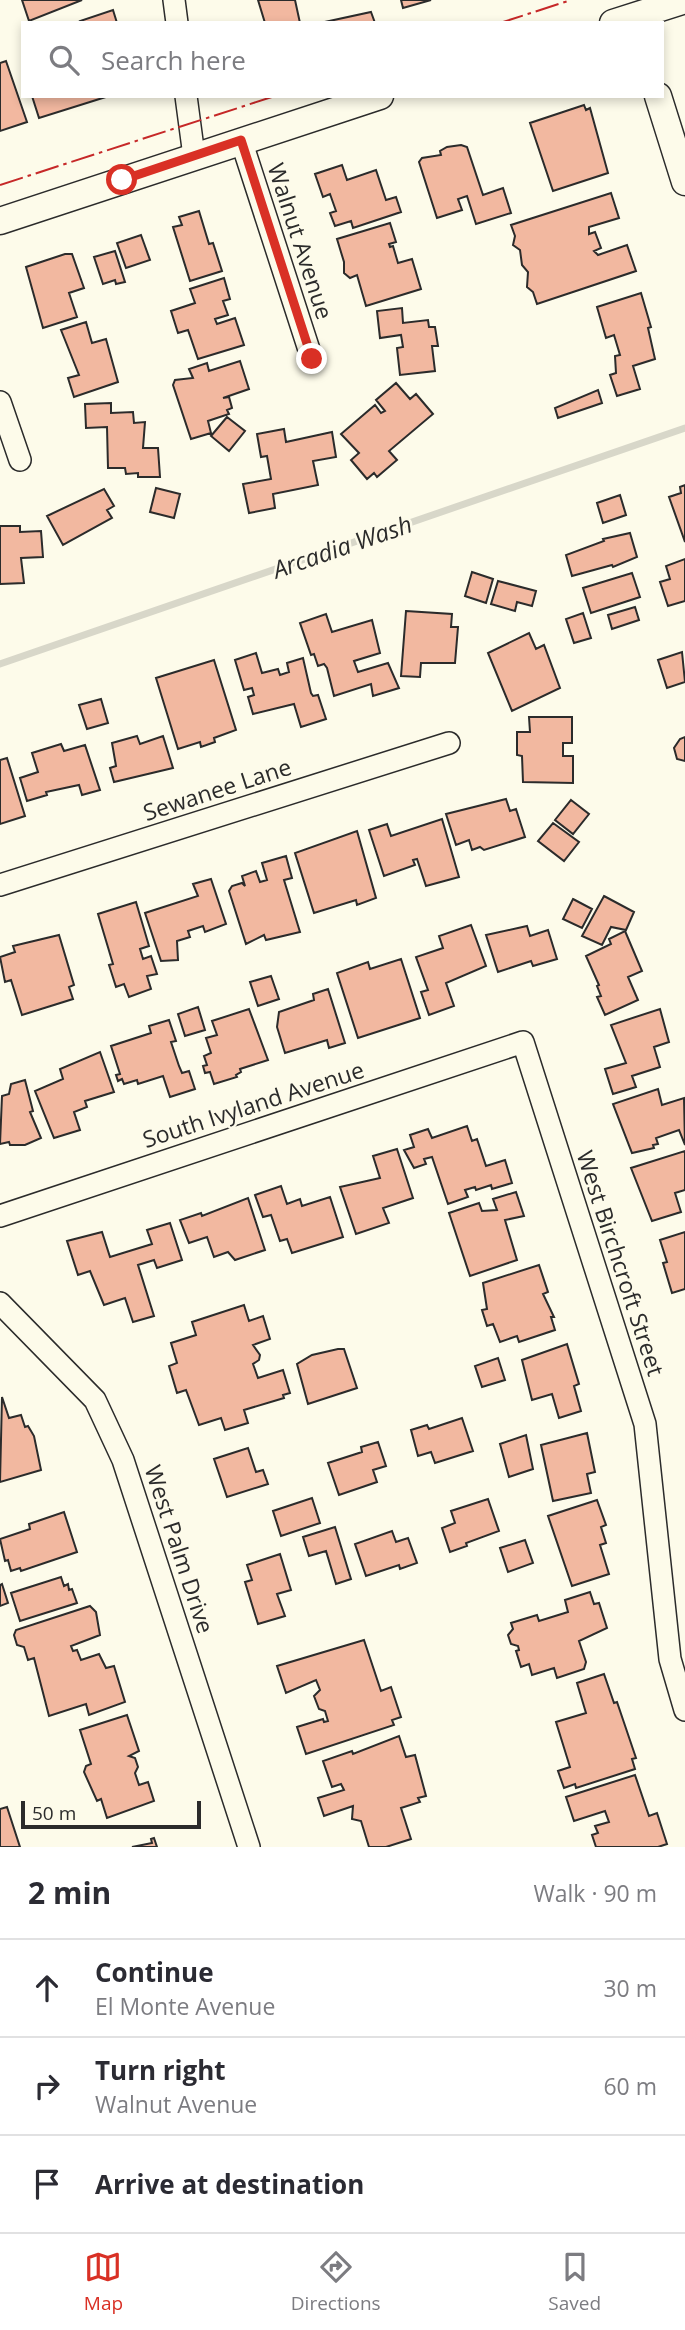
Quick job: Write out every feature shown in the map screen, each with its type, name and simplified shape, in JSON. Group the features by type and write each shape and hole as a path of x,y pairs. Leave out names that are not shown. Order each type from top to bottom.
{"street":[{"path":"174,0 177,21"},
{"path":"618,21 685,0"},
{"path":"186,98 194,156"},
{"path":"0,221 374,98"},
{"path":"659,98 685,182"},
{"name":"Walnut Avenue","path":"241,140 312,359"},
{"path":"0,402 20,460"},
{"name":"Sewanee Lane","path":"0,885 449,743"},
{"name":"South Ivyland Avenue","path":"0,1216 523,1042"},
{"name":"West Birchcroft Street","path":"523,1042 645,1424 670,1659 685,1710"},
{"name":"West Palm Drive","path":"0,1303 95,1400 123,1460 249,1847"}],"building":[{"path":"22,0 82,0 29,21"},
{"path":"258,0 295,0 300,21 264,21"},
{"path":"401,0 431,0 403,8"},
{"path":"113,10 116,21 80,21"},
{"path":"371,12 374,21 329,21"},
{"path":"6,61 27,122 0,131 0,63"},
{"path":"33,98 103,98 39,118"},
{"path":"584,105 586,110 590,108 608,173 553,191 530,123"},
{"path":"447,147 467,147 483,195 503,188 511,213 476,224 467,196 458,199 462,210 437,218 419,162 422,158 441,155 440,151"},
{"path":"342,165 347,180 376,170 386,200 396,197 401,212 353,228 351,221 335,226 330,213 336,211 330,194 323,197 315,174"},
{"path":"611,193 619,218 589,227 589,234 595,232 601,248 594,251 598,255 627,245 636,271 537,304 533,292 527,287 528,272 522,265 520,250 513,245 515,236 511,225"},
{"path":"199,211 209,244 213,243 222,271 190,281 173,227 182,225 179,217"},
{"path":"390,223 396,242 389,244 390,247 393,246 398,263 412,259 421,289 366,306 357,275 350,278 344,273 344,262 337,239"},
{"path":"141,235 150,260 126,268 117,243"},
{"path":"115,251 125,282 116,284 115,280 103,284 94,257"},
{"path":"72,254 84,288 69,293 77,317 43,328 26,267"},
{"path":"224,278 230,299 223,301 228,315 215,319 217,324 235,318 244,345 198,359 188,330 178,333 171,311 195,303 190,289"},
{"path":"641,293 651,327 648,328 655,359 633,366 640,389 617,396 610,375 616,373 615,356 620,355 614,335 606,338 597,307"},
{"path":"402,308 403,323 428,320 429,327 435,327 438,346 432,346 435,371 400,375 397,348 403,347 401,335 380,338 377,311"},
{"path":"86,322 92,343 106,339 118,382 74,397 68,378 79,375 61,330"},
{"path":"240,361 249,389 223,398 229,397 232,408 227,410 229,414 208,421 211,433 191,439 173,385 175,380 193,378 189,369 207,363 209,371"},
{"path":"396,383 410,399 416,394 433,414 389,451 397,460 377,477 374,473 367,479 351,460 359,453 341,434 375,405 381,413 385,411 376,400"},
{"path":"598,390 602,403 558,418 555,408"},
{"path":"111,403 111,413 133,412 134,423 145,422 143,448 158,448 160,477 138,477 138,473 126,474 125,468 108,468 107,427 86,428 85,404"},
{"path":"227,417 245,431 229,451 211,436"},
{"path":"284,429 286,442 332,432 336,457 313,461 318,485 273,494 275,508 249,513 243,484 271,479 267,456 261,457 257,434"},
{"path":"685,485 685,542 669,497 681,493 680,487"},
{"path":"156,488 180,494 174,518 150,512"},
{"path":"104,489 114,506 107,510 112,518 63,545 47,516"},
{"path":"620,495 626,515 603,523 597,503"},
{"path":"0,526 20,526 20,532 41,531 43,557 21,558 24,583 0,584"},
{"path":"630,533 637,557 613,567 612,565 572,576 566,555 604,541 603,539"},
{"path":"685,559 685,601 668,606 660,582 670,579 666,566"},
{"path":"472,572 493,579 486,603 465,596"},
{"path":"632,573 640,597 591,613 583,588"},
{"path":"498,581 536,591 532,606 517,602 515,611 491,604"},
{"path":"635,607 639,620 612,629 608,615"},
{"path":"406,611 452,614 451,627 458,627 455,663 421,663 420,677 401,676"},
{"path":"583,613 591,638 574,643 566,619"},
{"path":"326,614 332,632 372,620 380,653 354,661 358,672 388,663 399,688 373,696 371,684 334,696 327,668 324,664 318,666 314,654 311,655 300,623"},
{"path":"529,633 536,649 544,645 560,688 512,711 488,653"},
{"path":"682,652 685,682 667,688 658,660"},
{"path":"256,653 262,673 278,669 280,675 289,672 287,663 303,658 311,693 313,696 318,695 326,719 301,727 294,704 253,714 248,697 254,695 252,688 244,690 235,660"},
{"path":"214,660 236,730 214,738 215,742 201,747 200,742 178,749 156,678"},
{"path":"101,699 108,723 87,729 79,705"},
{"path":"529,717 572,717 572,743 563,743 563,756 573,756 573,783 523,782 522,756 517,755 517,732 530,732"},
{"path":"137,736 140,744 163,736 173,768 114,782 110,768 116,766 112,743"},
{"path":"685,737 685,761 677,759 674,748 680,739"},
{"path":"61,744 64,751 85,745 100,790 82,795 79,785 46,792 47,795 27,801 20,778 38,772 32,753"},
{"path":"7,758 25,816 0,824 0,760"},
{"path":"506,799 510,811 516,809 525,837 484,850 480,847 472,850 469,840 456,845 446,814"},
{"path":"571,800 589,814 573,834 555,820"},
{"path":"442,819 459,877 426,886 417,859 413,860 415,865 384,876 369,830 387,824 391,836"},
{"path":"553,823 579,842 564,861 538,841"},
{"path":"357,831 376,898 357,905 356,900 314,913 295,853"},
{"path":"286,856 292,878 284,880 300,932 266,940 264,935 246,944 229,891 232,886 242,883 245,886 242,876 256,871 260,882 267,880 262,863"},
{"path":"211,879 226,924 205,932 203,926 188,931 190,937 177,941 178,960 161,961 145,913 198,896 193,884"},
{"path":"604,896 634,912 626,930 611,927 602,945 582,936"},
{"path":"573,899 592,909 582,928 563,919"},
{"path":"136,902 149,946 140,949 143,959 151,956 157,974 147,976 151,989 129,997 124,984 116,987 109,965 113,964 98,914"},
{"path":"471,925 486,966 446,983 454,1006 429,1015 421,992 428,990 416,957 443,948 439,936"},
{"path":"527,926 530,936 548,930 557,959 533,966 531,961 498,972 486,935"},
{"path":"625,931 642,971 628,977 638,1000 605,1015 597,997 601,996 597,986 599,985 586,956 611,944 609,939"},
{"path":"59,935 74,985 69,987 73,999 22,1015 11,980 5,982 0,957 15,952 13,946"},
{"path":"401,959 420,1018 358,1038 337,973 368,962 370,969"},
{"path":"271,976 279,999 258,1006 250,982"},
{"path":"328,989 345,1043 329,1048 327,1040 285,1053 277,1027 279,1012 314,1000 313,994"},
{"path":"198,1007 205,1030 185,1036 178,1014"},
{"path":"249,1009 268,1060 240,1069 237,1077 214,1084 210,1072 205,1073 203,1066 207,1065 204,1056 211,1053 206,1038 217,1035 212,1021"},
{"path":"660,1009 669,1042 654,1047 660,1067 632,1076 636,1087 613,1094 605,1069 626,1063 611,1025"},
{"path":"169,1020 176,1041 171,1042 179,1066 182,1073 189,1071 195,1089 170,1097 163,1076 138,1084 137,1080 124,1084 122,1079 118,1081 116,1075 120,1074 111,1046 151,1033 149,1026"},
{"path":"100,1052 114,1092 85,1101 87,1107 74,1112 80,1130 54,1138 35,1091 63,1079 60,1069"},
{"path":"25,1080 33,1111 30,1112 41,1138 25,1145 10,1145 9,1142 0,1144 2,1096 9,1094 11,1084"},
{"path":"658,1089 662,1105 684,1098 685,1145 679,1130 656,1138 658,1144 653,1145 654,1148 632,1153 613,1104"},
{"path":"467,1126 472,1141 477,1139 486,1166 505,1160 512,1183 492,1189 491,1185 465,1190 468,1197 448,1204 432,1157 424,1159 426,1164 414,1168 404,1150 414,1147 410,1135 428,1129 432,1138"},
{"path":"397,1149 413,1198 383,1208 389,1223 356,1234 340,1187 380,1178 373,1156"},
{"path":"685,1151 685,1190 675,1193 681,1212 652,1221 631,1168"},
{"path":"281,1186 287,1204 300,1199 302,1206 330,1197 343,1237 292,1253 287,1239 280,1241 271,1215 263,1217 255,1195"},
{"path":"516,1192 524,1216 505,1220 517,1260 470,1276 449,1213 479,1203 482,1211 497,1210 493,1199"},
{"path":"248,1198 265,1250 235,1260 228,1252 214,1257 207,1237 189,1243 180,1220 201,1213 202,1216"},
{"path":"170,1223 182,1260 157,1268 154,1260 138,1265 154,1316 133,1322 125,1298 104,1305 90,1271 78,1275 67,1241 102,1232 110,1257 152,1244 147,1230"},
{"path":"685,1232 685,1289 672,1293 663,1263 667,1262 660,1240"},
{"path":"539,1265 548,1292 543,1294 554,1317 551,1317 555,1330 519,1342 517,1336 500,1342 493,1324 487,1326 482,1310 487,1309 483,1283"},
{"path":"244,1305 249,1321 263,1316 270,1339 253,1345 260,1355 259,1360 253,1364 258,1378 283,1370 290,1393 283,1395 284,1398 244,1410 248,1423 225,1430 221,1418 199,1425 186,1390 177,1393 169,1366 177,1363 171,1343 196,1335 192,1322"},
{"path":"567,1344 579,1384 574,1386 581,1411 559,1418 552,1394 532,1400 522,1360"},
{"path":"344,1349 357,1388 308,1404 297,1364 312,1355"},
{"path":"498,1358 505,1380 482,1387 475,1366"},
{"path":"2,1397 9,1418 21,1415 25,1427 28,1426 34,1436 41,1470 0,1482"},
{"path":"462,1418 473,1451 435,1463 431,1452 418,1456 411,1430 427,1425 429,1429"},
{"path":"587,1433 595,1472 587,1474 591,1493 553,1501 541,1445"},
{"path":"526,1435 533,1469 509,1477 500,1444"},
{"path":"378,1442 386,1466 373,1470 377,1482 339,1495 328,1463 362,1452 361,1447"},
{"path":"248,1448 256,1472 263,1470 268,1484 227,1497 214,1459"},
{"path":"312,1498 320,1523 281,1536 273,1511"},
{"path":"488,1499 499,1531 450,1552 442,1528 455,1523 451,1511"},
{"path":"597,1500 606,1525 601,1527 606,1543 600,1545 609,1574 572,1586 548,1516"},
{"path":"64,1512 77,1552 21,1571 20,1568 11,1571 8,1560 5,1561 0,1539 30,1529 29,1524"},
{"path":"335,1527 351,1579 336,1584 326,1551 309,1556 303,1537"},
{"path":"392,1531 396,1542 408,1538 417,1563 400,1569 399,1565 366,1576 355,1544"},
{"path":"525,1540 533,1563 508,1572 500,1548"},
{"path":"280,1554 291,1590 277,1594 285,1616 258,1624 245,1582 252,1580 247,1565"},
{"path":"61,1577 64,1586 68,1584 69,1590 72,1589 77,1603 20,1621 11,1593"},
{"path":"2,1584 8,1603 0,1606 0,1585"},
{"path":"590,1592 594,1604 599,1603 607,1628 579,1641 586,1662 584,1669 557,1678 554,1668 532,1675 529,1664 521,1667 516,1651 519,1650 518,1646 511,1644 508,1635 513,1629 511,1623 537,1615 539,1621 568,1612 565,1600"},
{"path":"90,1606 96,1612 100,1635 71,1646 73,1651 77,1650 81,1660 99,1654 106,1668 114,1666 125,1702 89,1715 86,1704 49,1716 34,1658 28,1660 24,1647 17,1645 14,1635 16,1630"},
{"path":"364,1640 381,1691 391,1687 401,1717 392,1720 394,1725 306,1754 297,1727 323,1719 324,1722 328,1721 325,1711 319,1709 314,1696 320,1690 316,1680 286,1693 277,1666"},
{"path":"604,1674 614,1703 617,1702 636,1758 632,1759 635,1769 576,1788 575,1784 564,1788 558,1771 570,1767 556,1722 586,1713 577,1683"},
{"path":"127,1715 139,1751 129,1756 135,1758 138,1767 135,1773 139,1785 148,1782 154,1801 107,1818 101,1799 97,1801 84,1772 86,1766 91,1764 80,1730"},
{"path":"399,1736 406,1757 415,1755 426,1796 418,1798 420,1802 401,1808 411,1839 386,1847 369,1847 361,1821 352,1819 353,1806 324,1816 318,1798 344,1790 341,1784 332,1787 323,1761 352,1751 353,1754"},
{"path":"635,1775 649,1816 657,1813 667,1844 658,1847 596,1847 592,1835 598,1833 595,1826 609,1822 605,1811 574,1821 566,1797"},
{"path":"7,1807 20,1847 0,1847 0,1809"},
{"path":"154,1838 157,1847 132,1847 152,1843 151,1839"}],"waterway":[{"name":"Arcadia Wash","path":"0,664 685,428"}],"power":[{"path":"506,21 571,0"},
{"path":"0,185 269,98"}],"route":[{"path":"122,180 241,140 312,359"}]}
